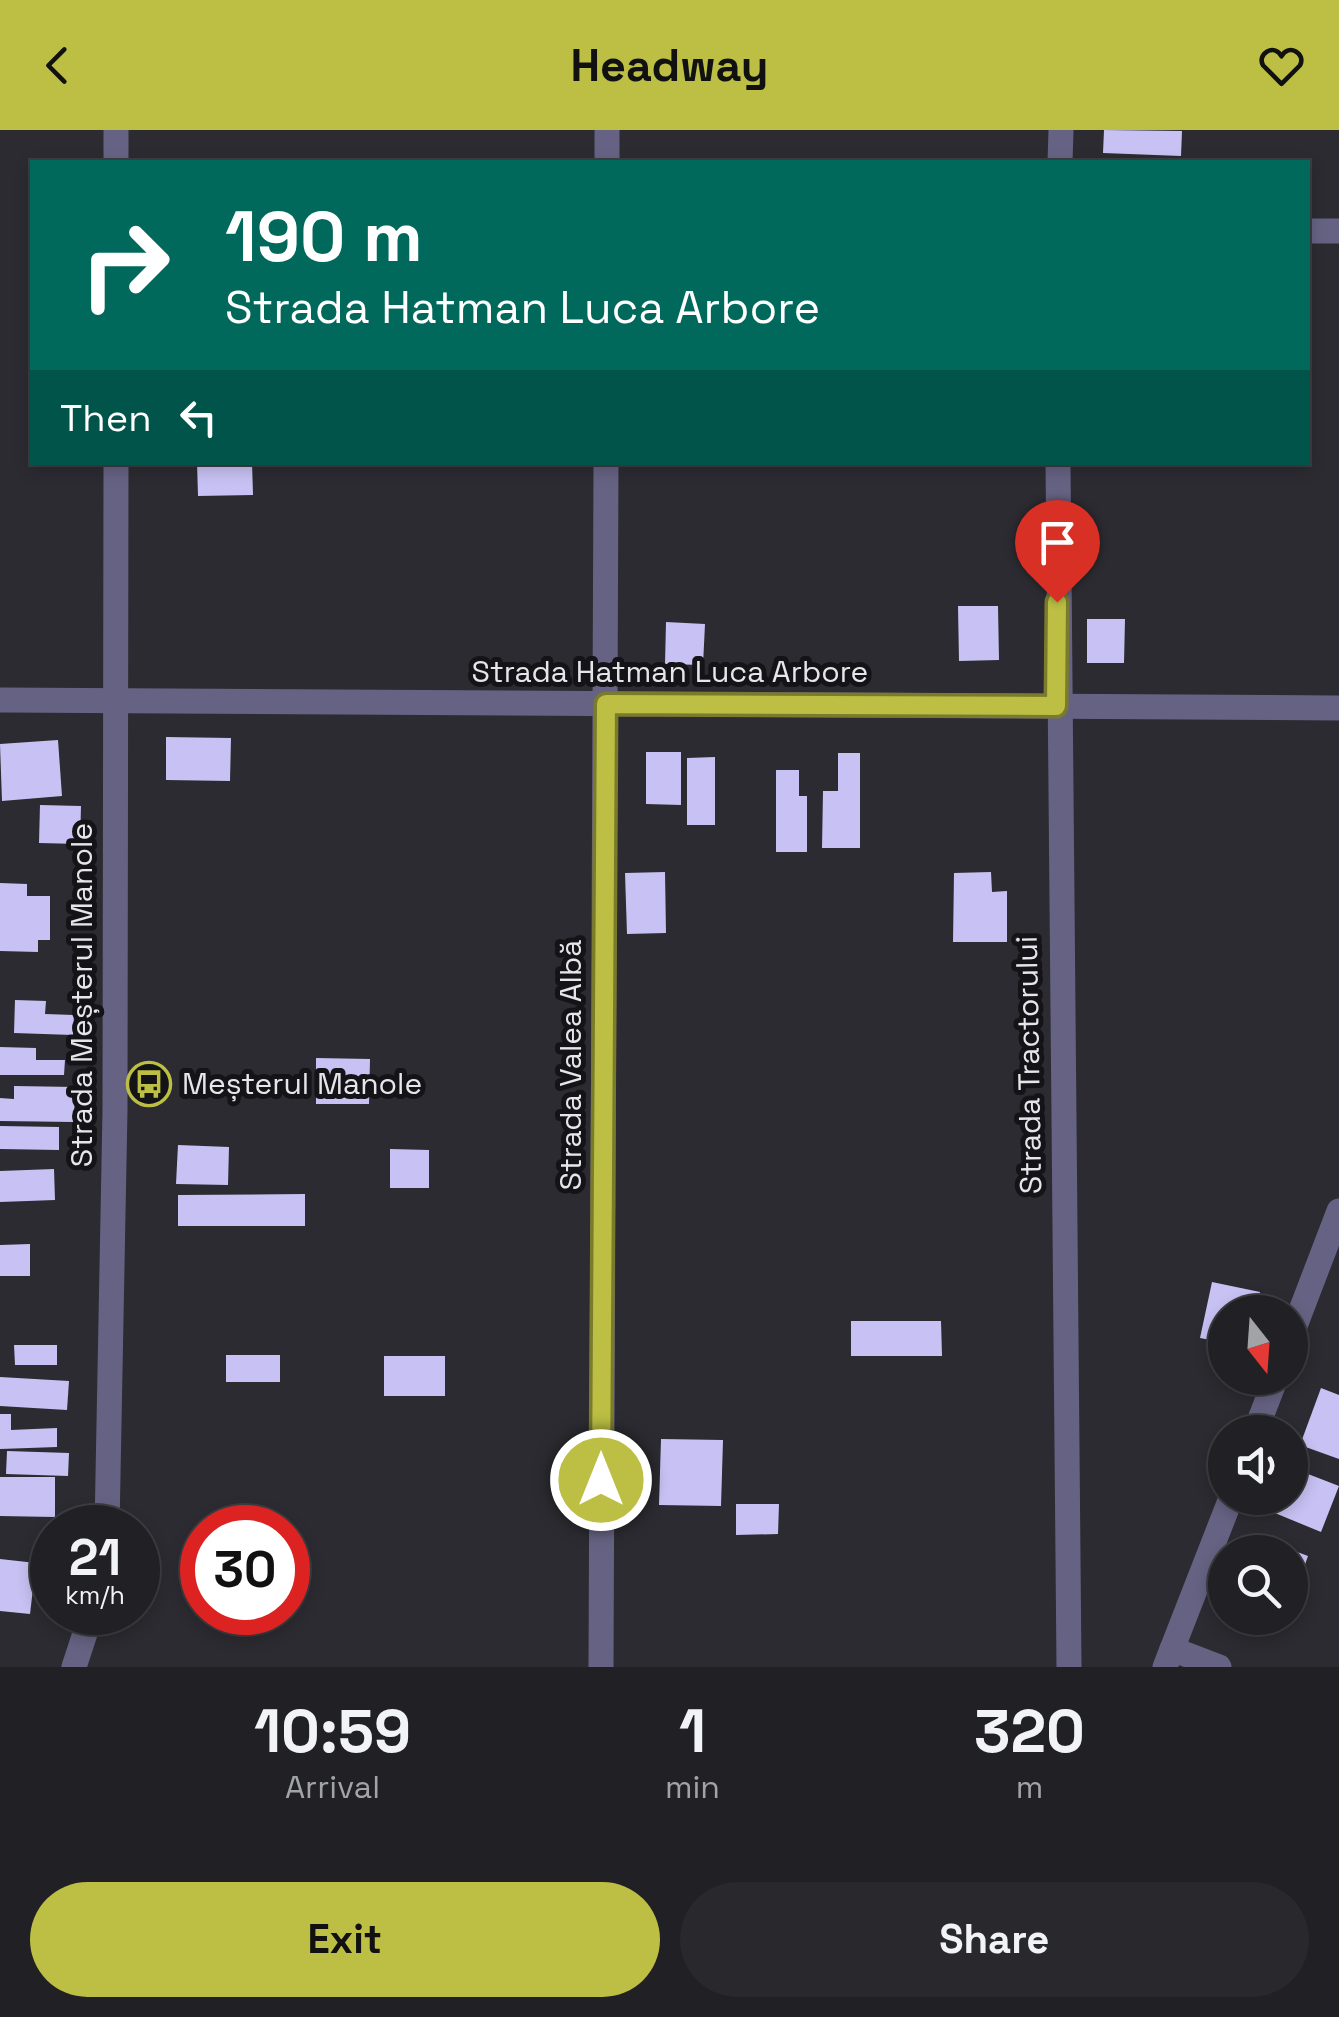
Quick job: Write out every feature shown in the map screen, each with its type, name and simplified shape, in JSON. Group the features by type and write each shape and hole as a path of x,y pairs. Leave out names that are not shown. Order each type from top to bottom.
{"street":[{"path":"116,130 116,160"},
{"path":"607,160 608,130"},
{"path":"1060,130 1060,160"},
{"path":"1310,231 1339,231"},
{"name":"Strada Meșterul Manole","path":"107,1505 116,465"},
{"name":"Strada Valea Albă","path":"601,1667 606,465"},
{"name":"Strada Tractorului","path":"1058,465 1056,706 1068,1667"},
{"name":"Strada Hatman Luca Arbore","path":"0,700 1339,708"},
{"path":"1307,1295 1338,1214"},
{"path":"1219,1667 1168,1658 1224,1515"},
{"path":"74,1667 84,1635"}],"building":[{"path":"1104,130 1182,131 1181,156 1103,153"},
{"path":"197,465 252,465 253,495 198,496"},
{"path":"958,606 998,606 999,660 959,661"},
{"path":"1087,619 1125,619 1124,663 1087,663"},
{"path":"666,622 705,624 703,665 665,664"},
{"path":"166,737 231,738 230,781 166,780"},
{"path":"58,740 62,796 2,801 0,744"},
{"path":"646,752 681,752 681,805 646,804"},
{"path":"838,753 860,753 860,848 822,848 823,791 838,791"},
{"path":"715,757 715,825 687,825 687,758"},
{"path":"776,770 799,770 799,796 807,796 807,852 776,852"},
{"path":"40,805 81,806 80,844 39,843"},
{"path":"665,872 666,933 627,934 625,873"},
{"path":"991,872 992,892 1007,891 1007,942 953,942 954,873"},
{"path":"0,883 27,884 27,896 50,896 50,940 38,940 38,952 0,951"},
{"path":"15,1000 46,1001 45,1014 74,1015 73,1035 14,1033"},
{"path":"0,1047 36,1048 36,1060 65,1060 64,1075 0,1075"},
{"path":"316,1058 370,1059 369,1104 316,1104"},
{"path":"14,1086 75,1087 74,1122 0,1121 0,1098 14,1099"},
{"path":"0,1126 59,1127 59,1150 0,1149"},
{"path":"178,1145 229,1147 228,1185 176,1184"},
{"path":"390,1149 429,1150 429,1188 390,1188"},
{"path":"54,1169 55,1200 0,1202 0,1171"},
{"path":"305,1194 305,1226 178,1226 178,1195"},
{"path":"30,1244 30,1276 0,1276 0,1245"},
{"path":"1212,1282 1260,1292 1259,1295 1209,1295"},
{"path":"1208,1301 1208,1340 1200,1338"},
{"path":"851,1321 941,1321 942,1356 851,1356"},
{"path":"14,1345 57,1345 57,1365 15,1365"},
{"path":"226,1355 280,1355 280,1382 226,1382"},
{"path":"384,1356 445,1356 445,1396 384,1396"},
{"path":"0,1377 69,1381 67,1410 0,1406"},
{"path":"1321,1388 1339,1395 1339,1459 1308,1448 1308,1423"},
{"path":"0,1414 11,1414 11,1430 57,1428 57,1447 0,1449"},
{"path":"661,1439 723,1440 721,1506 659,1505"},
{"path":"7,1451 69,1453 68,1476 6,1474"},
{"path":"1308,1474 1339,1486 1321,1532 1280,1515 1308,1515"},
{"path":"0,1477 55,1477 55,1505 30,1505 30,1517 0,1516"},
{"path":"736,1504 779,1504 778,1534 736,1535"},
{"path":"0,1559 30,1562 30,1614 0,1611"}],"place":[{"name":"Meșterul Manole","path":"149,1084"}],"route":[{"path":"601,1480 606,704 1056,706 1057,602"}]}
